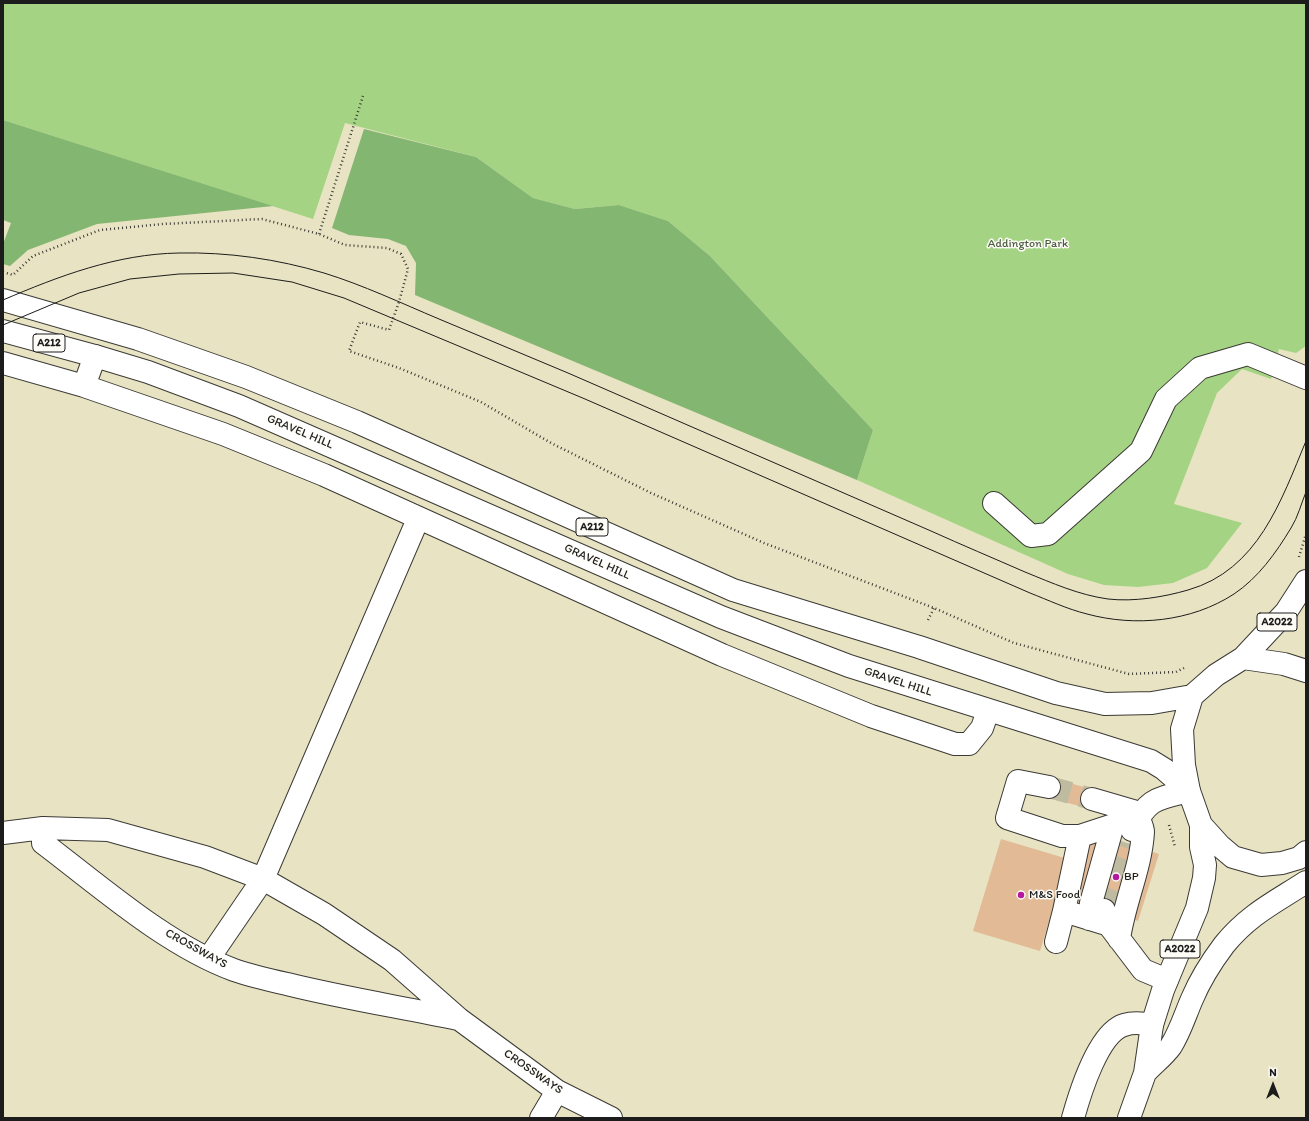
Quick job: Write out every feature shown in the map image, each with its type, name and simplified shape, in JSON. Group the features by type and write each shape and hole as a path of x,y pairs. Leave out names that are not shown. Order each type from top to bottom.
{"main road":[{"name":"A212","path":"3,300 138,339 246,377 357,422 733,590 926,650 1056,693 1105,704 1152,703 1192,696"},
{"name":"GRAVEL HILL","path":"3,331 148,372 239,406 721,617 985,719 1151,761 1164,769 1189,791"},
{"path":"994,503 1032,536 1048,534 1141,451 1166,399 1200,368 1248,354 1300,370"},
{"path":"84,386 95,356"},
{"path":"3,363 84,386 223,434 324,475 418,519 722,655 871,716 955,744 968,744 985,719"},
{"path":"209,958 263,879 418,519"},
{"name":"A2022","path":"1243,658 1286,612 1306,581"},
{"path":"1306,671 1284,664 1243,658 1216,675 1192,696 1182,729 1184,765 1189,791 1201,825 1233,857 1261,865 1282,863 1299,858 1306,852"},
{"path":"1049,787 1018,781 1007,818 1062,836 1080,836 1139,815 1157,799 1189,791"},
{"path":"1092,799 1139,815"},
{"path":"1127,843 1139,815"},
{"path":"1064,911 1105,923 1122,916 1136,869 1143,830 1139,815"},
{"path":"1113,825 1091,903 1105,923 1143,970 1167,980"},
{"name":"A2022","path":"1129,1118 1145,1073 1152,1025 1167,980 1196,908 1204,878 1201,825"},
{"name":"CROSSWAYS","path":"43,828 43,843 142,918 209,958 234,970 323,993 460,1019"},
{"name":"CROSSWAYS","path":"3,833 43,828 108,830 205,857 263,879 324,914 392,960 460,1019 557,1091 611,1118"},
{"path":"1056,942 1080,836"},
{"name":"A2022","path":"1145,1073 1170,1048 1180,1030 1192,999 1224,945 1245,922 1267,905 1306,882"},
{"path":"1073,1118 1092,1063 1110,1034 1124,1025 1140,1023 1152,1025"},
{"path":"541,1118 557,1091"}],"path":[{"path":"319,234 363,96"},
{"path":"3,272 13,275 33,256 100,230 163,224 262,219 319,234 345,245 387,248 401,254 408,269 398,308 389,330 360,322 349,351 399,368 481,402 551,443 651,493 764,543 934,608 1014,642 1129,674 1176,672 1189,666"},
{"path":"1298,558 1302,551 1306,534"},
{"path":"928,620 934,608"}],"green space":[{"name":"Addington Park","path":"3,3 1306,3 1306,346 1296,353 1279,349 1271,379 1242,369 1217,393 1174,504 1242,523 1207,568 1173,583 1138,587 1104,585 1068,574 857,480 873,430 710,256 668,221 619,205 575,209 533,198 476,157 345,123 313,219 3,120"},
{"path":"3,120 273,206 97,224 28,250 10,266 3,264 3,244 11,223 3,220"},
{"path":"364,129 476,157 533,198 575,209 619,205 668,221 710,256 873,430 857,480 415,295 416,263 406,246 388,239 349,235 332,228"}],"building":[{"path":"1051,778 1095,790 1090,809 1046,797"},
{"name":"BP","path":"1094,834 1159,854 1138,921 1073,901"},
{"name":"M&S Food","path":"1001,839 1068,859 1040,951 973,931"}],"tunnel":[{"path":"1049,787 1092,799"},
{"path":"1104,910 1127,843"}],"tram line":[{"path":"3,300 45,283 89,268 133,257 156,254 197,253 234,255 270,260 306,268 368,289 568,373 1025,572 1076,592 1108,599 1128,600 1159,597 1179,593 1212,580 1232,567 1250,550 1264,530 1287,487 1306,441"},
{"path":"3,325 79,293 130,279 179,274 233,273 292,282 344,298 585,399 1030,593 1072,610 1105,618 1143,621 1181,616 1200,611 1234,594 1259,573 1279,547 1298,515 1306,492"}],"place":[{"name":"BP","path":"1116,877"},
{"name":"M&S Food","path":"1021,895"}]}
